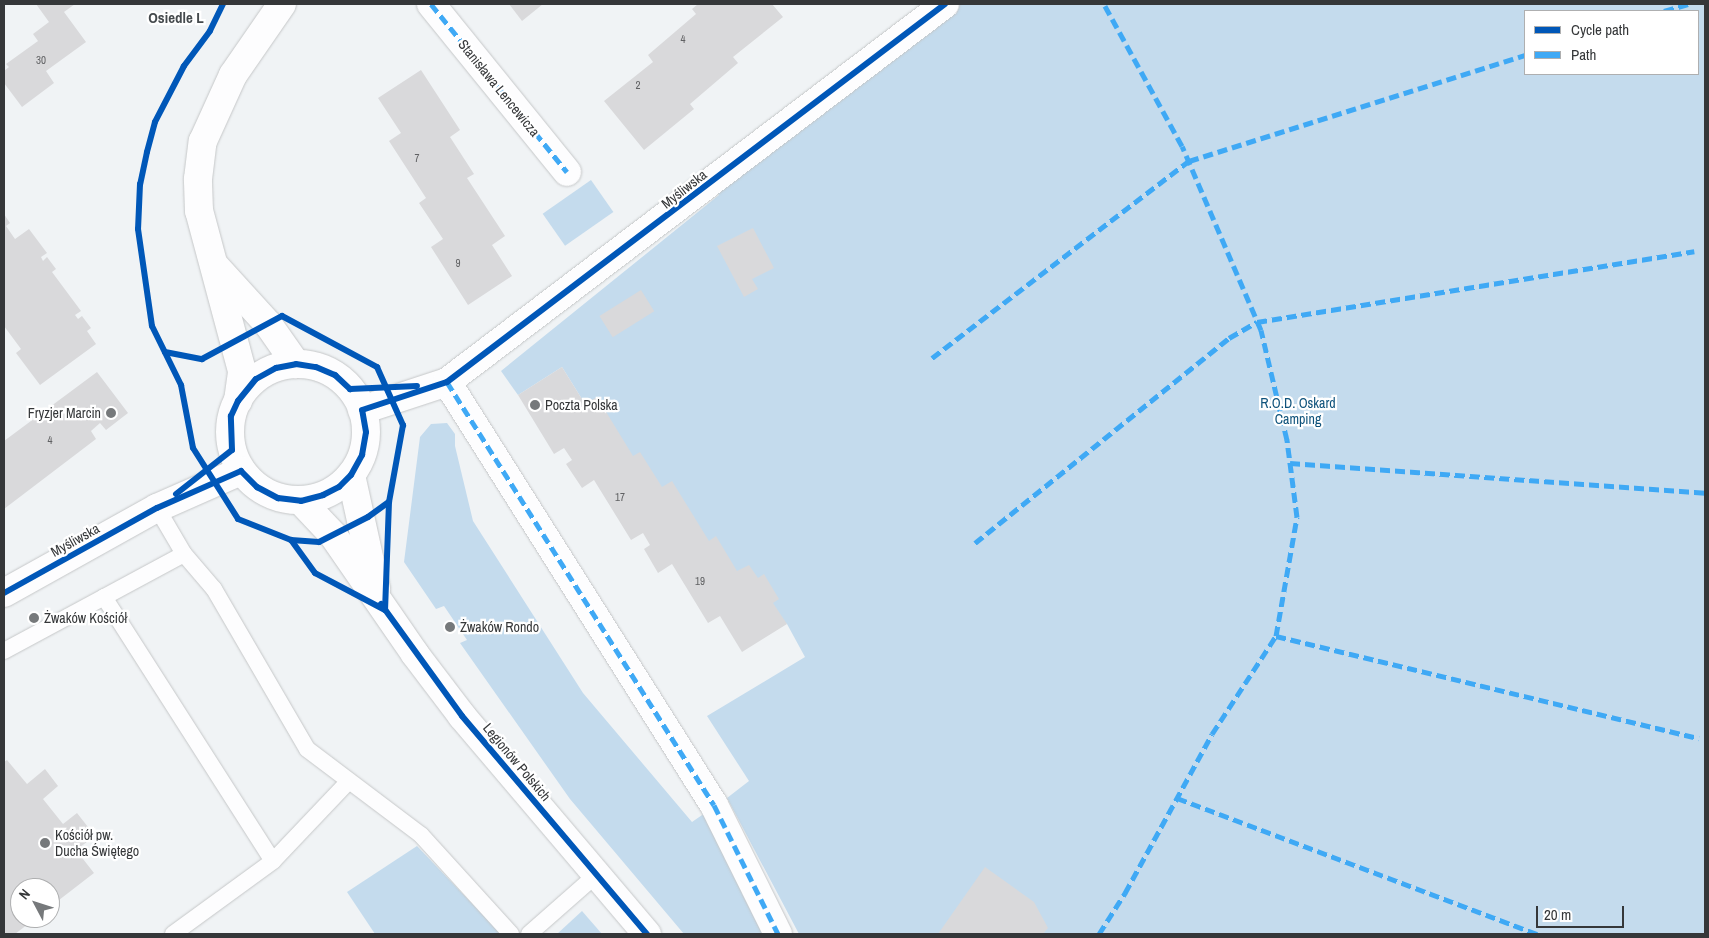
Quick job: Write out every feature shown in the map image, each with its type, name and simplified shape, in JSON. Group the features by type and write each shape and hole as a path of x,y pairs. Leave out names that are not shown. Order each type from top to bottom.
{"street":[{"path":"238,401 242,371 198,211 203,141 233,75 282,4"},
{"name":"Stanisława Lencewicza","path":"431,4 567,172"},
{"name":"Myśliwska","path":"440,384 945,4"},
{"path":"212,263 268,324 296,364"},
{"path":"296,364 316,367 335,375 356,399 366,432 362,455 351,475 338,487 323,495 301,501 278,498 264,491 236,460 232,416 238,401 248,387 266,373 296,364"},
{"path":"356,399 440,384 714,806 778,934"},
{"name":"Myśliwska","path":"4,593 158,508 236,460"},
{"path":"351,475 378,598"},
{"name":"Legionów Polskich","path":"301,501 333,535 442,691 647,934"}],"lane":[{"path":"158,508 184,554 214,589 307,749 421,836 511,934"},
{"path":"4,652 184,554"},
{"path":"104,597 273,861"},
{"path":"173,934 273,861 349,781"},
{"path":"529,934 596,875"}],"green space":[{"name":"R.O.D. Oskard Camping","path":"959,4 1705,4 1705,934 799,934 727,798 749,781 707,716 805,657 787,624 733,598 585,404 562,367 518,395 501,371 719,195 715,187"},
{"path":"591,180 613,212 565,246 543,214"},
{"path":"447,423 455,434 455,446 473,521 583,693 692,822 705,813 764,934 684,934 570,799 460,643 467,640 444,606 436,609 404,562 420,437 431,424"},
{"path":"417,846 501,934 375,934 347,892"},
{"path":"582,911 602,934 557,934"}],"building":[{"path":"36,4 75,4 64,12 86,42 46,71 54,83 22,107 4,83 4,71 9,67 6,64 38,41 33,34 49,22"},
{"path":"509,4 543,4 522,21"},
{"path":"698,4 772,4 783,17 733,57 738,63 690,104 694,109 644,150 604,101 653,62 648,55 696,14 692,9"},
{"path":"421,70 460,130 450,137 474,174 467,178 505,236 492,245 512,276 468,305 431,247 443,239 419,203 426,198 389,141 401,133 378,98"},
{"path":"4,214 10,223 6,226 15,239 29,229 47,253 41,257 43,261 47,257 56,269 52,272 81,311 75,315 78,319 82,316 91,328 87,331 96,344 40,385 16,353 21,349 4,326"},
{"path":"753,228 774,268 752,279 758,289 744,297 717,246"},
{"path":"641,290 654,311 613,337 599,316"},
{"path":"562,367 585,404 597,397 633,456 640,452 662,487 672,481 709,541 716,536 737,571 749,565 758,578 764,574 779,599 773,603 787,624 742,652 720,616 708,623 672,564 658,573 644,549 650,545 643,533 631,540 594,480 582,488 566,464 572,460 564,448 554,454 518,395"},
{"path":"97,372 128,413 106,430 100,423 91,431 96,439 4,509 4,441"},
{"name":"Kościół pw. Ducha Świętego","path":"7,760 27,784 45,769 58,786 43,799 63,824 77,813 95,836 76,850 94,873 60,899 60,878 10,878 10,928 23,928 15,934 4,934 4,762"},
{"path":"985,867 1034,902 1048,928 1043,934 938,934"}],"marked path":[{"path":"431,4 567,172"},
{"path":"1099,934 1125,893 1212,734 1276,636 1297,517 1287,440 1261,330 1182,146 1104,4"},
{"path":"1667,10 1688,4"},
{"path":"932,358 1189,161 1524,55"},
{"path":"975,543 1229,338 1257,322 1694,251"},
{"path":"447,382 714,805 778,934"},
{"path":"1290,463 1705,493"},
{"path":"1276,636 1699,738"},
{"path":"1177,798 1537,934"}],"cycle path":[{"path":"223,4 210,31 184,66 155,122 147,152 140,184 138,229 152,326 181,385 193,448 238,519 291,540 319,542 368,517 389,502"},
{"path":"4,593 157,508 241,471 257,487 278,498 301,501 323,495 339,487 351,475 362,455 366,432 362,410 447,382 945,4"},
{"path":"165,352 202,359 282,316 377,367 403,425 389,502 385,610 315,573 291,540"},
{"path":"176,494 232,450 231,416 238,401 256,379 276,368 296,364 316,367 335,375 350,389 417,386"},
{"path":"381,604 462,716 647,934"}],"place":[{"name":"Poczta Polska","path":"535,405"},
{"name":"Fryzjer Marcin","path":"111,413"},
{"name":"Żwaków Kościół","path":"34,618"},
{"name":"Żwaków Rondo","path":"450,627"},
{"name":"Kościół pw. Ducha Świętego","path":"45,843"}],"district":[{"name":"Osiedle L","path":"176,18"}]}
